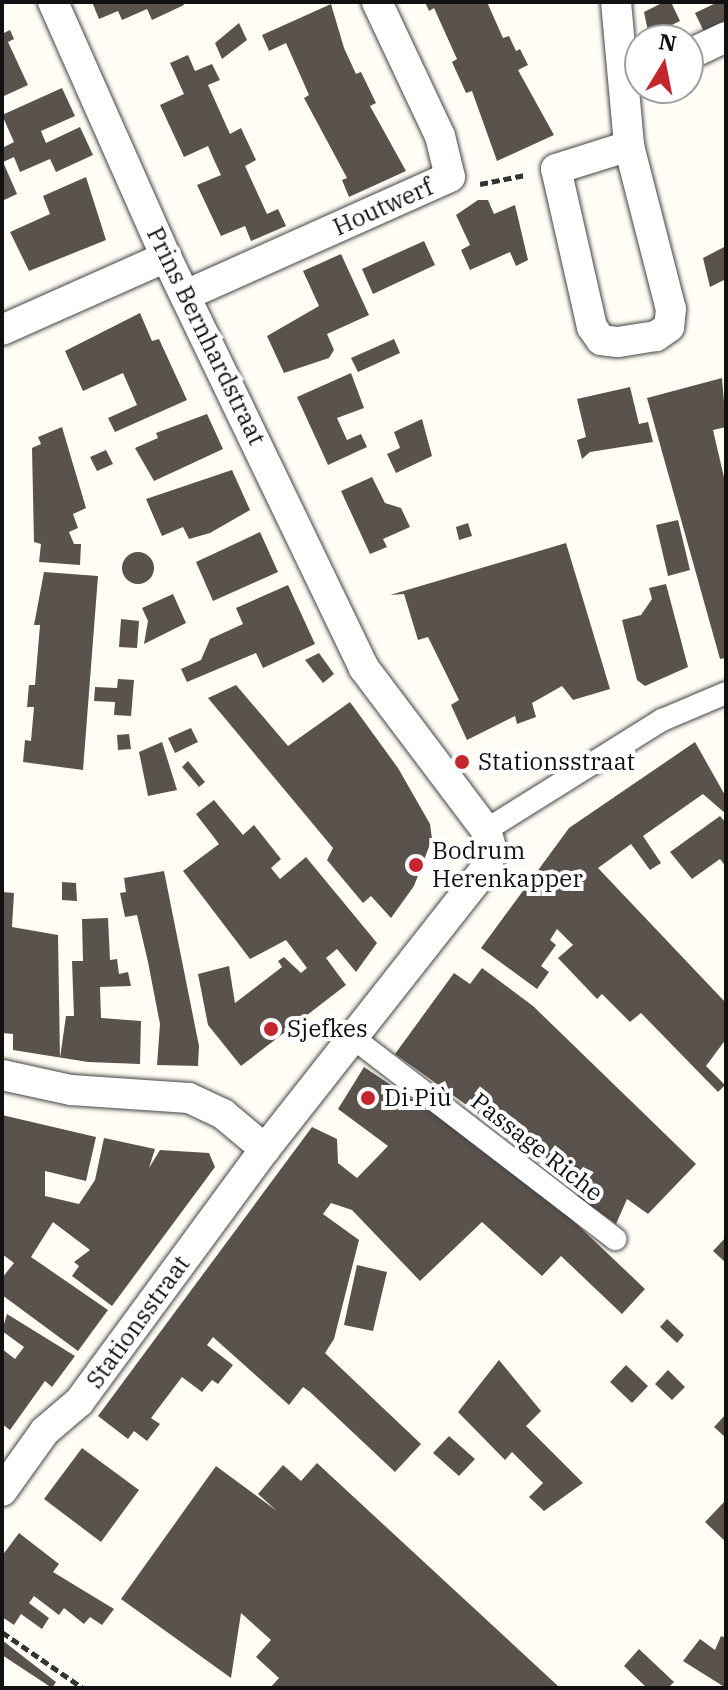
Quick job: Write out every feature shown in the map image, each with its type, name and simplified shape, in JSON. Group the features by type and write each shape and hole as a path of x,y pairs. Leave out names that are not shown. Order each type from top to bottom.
{"street":[{"name":"Prins Bernhardstraat","path":"53,2 166,257 364,668 486,830"},
{"name":"Houtwerf","path":"186,295 450,177 440,136 377,2"},
{"path":"616,2 624,45"},
{"path":"704,47 726,37"},
{"path":"629,146 556,169 592,327 609,341 656,336 669,327 671,309 629,146 630,104"},
{"path":"2,343 2,330 166,257"},
{"path":"486,830 662,720 726,693"},
{"name":"Stationsstraat","path":"2,1491 45,1431 93,1384 265,1149 484,871 492,851 486,830"},
{"name":"Passage Riche","path":"352,1037 615,1239"},
{"path":"2,1075 71,1090 189,1098 223,1114 265,1149"}],"path":[{"path":"450,177 464,187 556,169"},
{"path":"2,1632 83,1688"}],"building":[{"path":"92,2 182,2 184,5 152,20 147,9 122,20 118,11 99,19"},
{"path":"425,2 487,2 503,38 509,36 516,51 520,49 528,65 518,70 554,135 497,161 472,91 466,93 452,62 457,59 434,8 429,11"},
{"path":"664,2 671,2 680,21 674,24 646,24 644,12"},
{"path":"718,2 726,2 726,23 705,34 704,24 700,24 695,13"},
{"path":"331,4 344,48 356,74 361,72 376,103 370,106 406,171 349,197 342,180 347,178 304,98 309,95 286,43 269,51 262,35"},
{"path":"239,23 247,40 222,59 215,43"},
{"path":"10,30 14,39 8,42 28,85 4,96 2,34"},
{"path":"188,55 195,71 212,64 220,80 208,85 230,134 241,128 256,160 245,166 267,214 278,209 286,226 251,241 245,226 221,236 197,185 221,175 208,146 184,157 160,105 184,94 170,63"},
{"path":"62,88 75,116 41,131 46,143 80,127 93,155 56,172 50,159 20,172 14,157 3,162 17,194 2,201 2,148 14,142 2,115"},
{"path":"86,177 106,240 29,271 10,232 50,214 43,196"},
{"path":"478,200 488,200 494,214 515,205 528,260 516,266 510,252 470,270 461,250 470,245 456,215"},
{"path":"424,241 435,265 373,294 362,269"},
{"path":"726,246 726,279 710,287 703,258"},
{"path":"341,254 369,315 327,334 334,350 329,358 284,373 267,336 319,306 303,271"},
{"path":"140,313 152,341 159,339 187,400 115,432 108,418 137,405 123,373 83,391 65,351"},
{"path":"394,339 400,353 358,372 351,358"},
{"path":"351,373 364,408 337,418 347,440 361,434 367,447 328,465 297,397"},
{"path":"722,378 726,427 713,430 726,486 726,658 720,659 647,398"},
{"path":"630,387 639,424 648,422 653,442 590,452 582,459 577,440 586,437 577,399"},
{"path":"207,414 223,449 154,481 135,448 158,438 156,433"},
{"path":"422,419 432,456 396,473 387,454 400,448 394,432"},
{"path":"62,427 86,508 73,514 78,528 69,532 74,544 81,544 80,565 39,562 41,544 34,542 32,448 41,444 38,437"},
{"path":"106,450 113,464 97,471 90,457"},
{"path":"232,470 250,510 210,533 189,539 183,527 162,536 146,499"},
{"path":"372,477 385,503 401,508 410,527 383,539 387,547 370,554 341,491"},
{"path":"678,520 690,570 668,576 656,525"},
{"path":"468,523 472,536 459,540 456,527"},
{"path":"260,532 278,572 213,601 196,562"},
{"path":"566,543 610,689 573,700 562,686 532,703 536,717 517,724 515,716 467,740 451,705 459,700 428,637 418,640 404,594 390,595"},
{"path":"138,552 149,557 154,568 149,579 138,584 127,579 122,568 127,557"},
{"path":"44,572 98,576 83,770 23,762 25,740 31,741 34,707 27,707 29,685 35,685 40,625 34,625"},
{"path":"666,584 688,667 645,686 637,680 622,620 641,615 652,599 649,588"},
{"path":"288,585 315,644 263,668 256,653 187,682 181,669 201,660 210,639 243,624 236,608"},
{"path":"173,594 186,623 144,644 148,621 142,608"},
{"path":"121,619 139,621 137,648 119,647"},
{"path":"319,653 334,674 323,683 305,660"},
{"path":"118,679 134,680 131,716 114,715 115,702 94,701 95,687 117,688"},
{"path":"236,685 288,746 350,702 398,768 430,824 432,839 414,886 391,918 371,896 363,903 327,860 333,848 208,698"},
{"path":"191,728 198,742 175,753 168,738"},
{"path":"129,734 131,749 118,750 117,735"},
{"path":"162,742 177,790 148,796 139,752"},
{"path":"695,742 726,797 726,814 703,794 643,836 661,863 650,870 631,844 598,868 726,1003 726,1039 706,1066 725,1085 718,1092 641,1013 630,1022 602,994 597,999 558,958 573,945 557,929 550,940 556,945 541,966 549,972 537,989 481,948 569,828"},
{"path":"188,761 205,782 199,787 182,767"},
{"path":"214,800 243,835 254,825 281,859 271,868 280,879 306,857 377,943 356,972 337,949 326,958 346,985 241,1066 208,1025 198,974 229,966 235,1003 282,967 278,961 284,957 301,973 307,968 286,940 250,959 183,871 219,844 196,814"},
{"path":"720,816 726,823 726,867 720,859 692,879 670,852"},
{"path":"164,871 199,1046 198,1066 157,1065 160,1024 148,962 137,915 125,917 120,893 126,892 124,878"},
{"path":"62,882 76,883 77,901 62,900"},
{"path":"2,892 14,893 12,927 58,935 60,1058 13,1050 13,1034 2,1033"},
{"path":"108,918 110,960 117,959 119,974 128,972 131,986 100,987 101,1018 141,1021 140,1064 60,1058 66,1016 74,1016 72,961 83,961 82,919"},
{"path":"482,968 533,1006 696,1164 648,1214 627,1199 616,1224 577,1196 583,1188 395,1054 454,973 470,984"},
{"path":"364,1067 524,1174 645,1289 622,1314 561,1256 542,1276 482,1222 420,1281 352,1210 331,1203 323,1214 359,1240 334,1339 325,1353 421,1444 395,1472 310,1392 303,1387 289,1405 213,1337 207,1345 233,1365 218,1384 212,1380 202,1392 182,1377 151,1418 160,1424 147,1441 134,1431 128,1439 98,1416 312,1127 337,1139 338,1163 357,1178 388,1146 338,1109"},
{"path":"2,1115 96,1137 86,1181 45,1171 45,1196 79,1204 95,1180 104,1138 155,1149 149,1168 160,1150 209,1153 215,1167 112,1306 72,1276 79,1266 74,1262 90,1250 53,1222 31,1257 108,1310 78,1351 2,1295 2,1278 14,1263 2,1254"},
{"path":"726,1237 726,1263 713,1251"},
{"path":"357,1265 387,1272 373,1331 344,1325"},
{"path":"7,1314 75,1356 52,1387 45,1381 10,1430 2,1424 2,1349 15,1359 24,1347 2,1331"},
{"path":"667,1319 684,1335 677,1343 660,1327"},
{"path":"499,1360 541,1411 526,1426 583,1483 544,1511 529,1497 543,1483 512,1452 505,1460 458,1412"},
{"path":"626,1365 648,1386 632,1403 610,1382"},
{"path":"668,1370 685,1387 672,1400 655,1384"},
{"path":"726,1414 726,1438 714,1427"},
{"path":"449,1436 475,1459 459,1476 433,1453"},
{"path":"82,1448 139,1490 101,1542 44,1499"},
{"path":"317,1463 558,1686 270,1688 279,1678 256,1657 271,1640 241,1613 231,1678 121,1599 216,1466 277,1511 258,1494 283,1465 301,1481"},
{"path":"724,1502 726,1504 726,1542 705,1522"},
{"path":"19,1533 59,1564 53,1572 114,1609 102,1625 90,1617 84,1624 64,1608 59,1615 34,1596 29,1603 49,1618 42,1629 21,1614 14,1625 2,1617 2,1556"},
{"path":"721,1636 726,1638 726,1688 683,1661 700,1639 715,1650"},
{"path":"2,1640 56,1682 52,1688 2,1655"},
{"path":"639,1649 674,1682 668,1688 647,1688 624,1666"}],"place":[{"name":"Stationsstraat","path":"462,762"},
{"name":"Bodrum Herenkapper","path":"416,865"},
{"name":"Sjefkes","path":"271,1029"},
{"name":"Di Più","path":"368,1098"}]}
